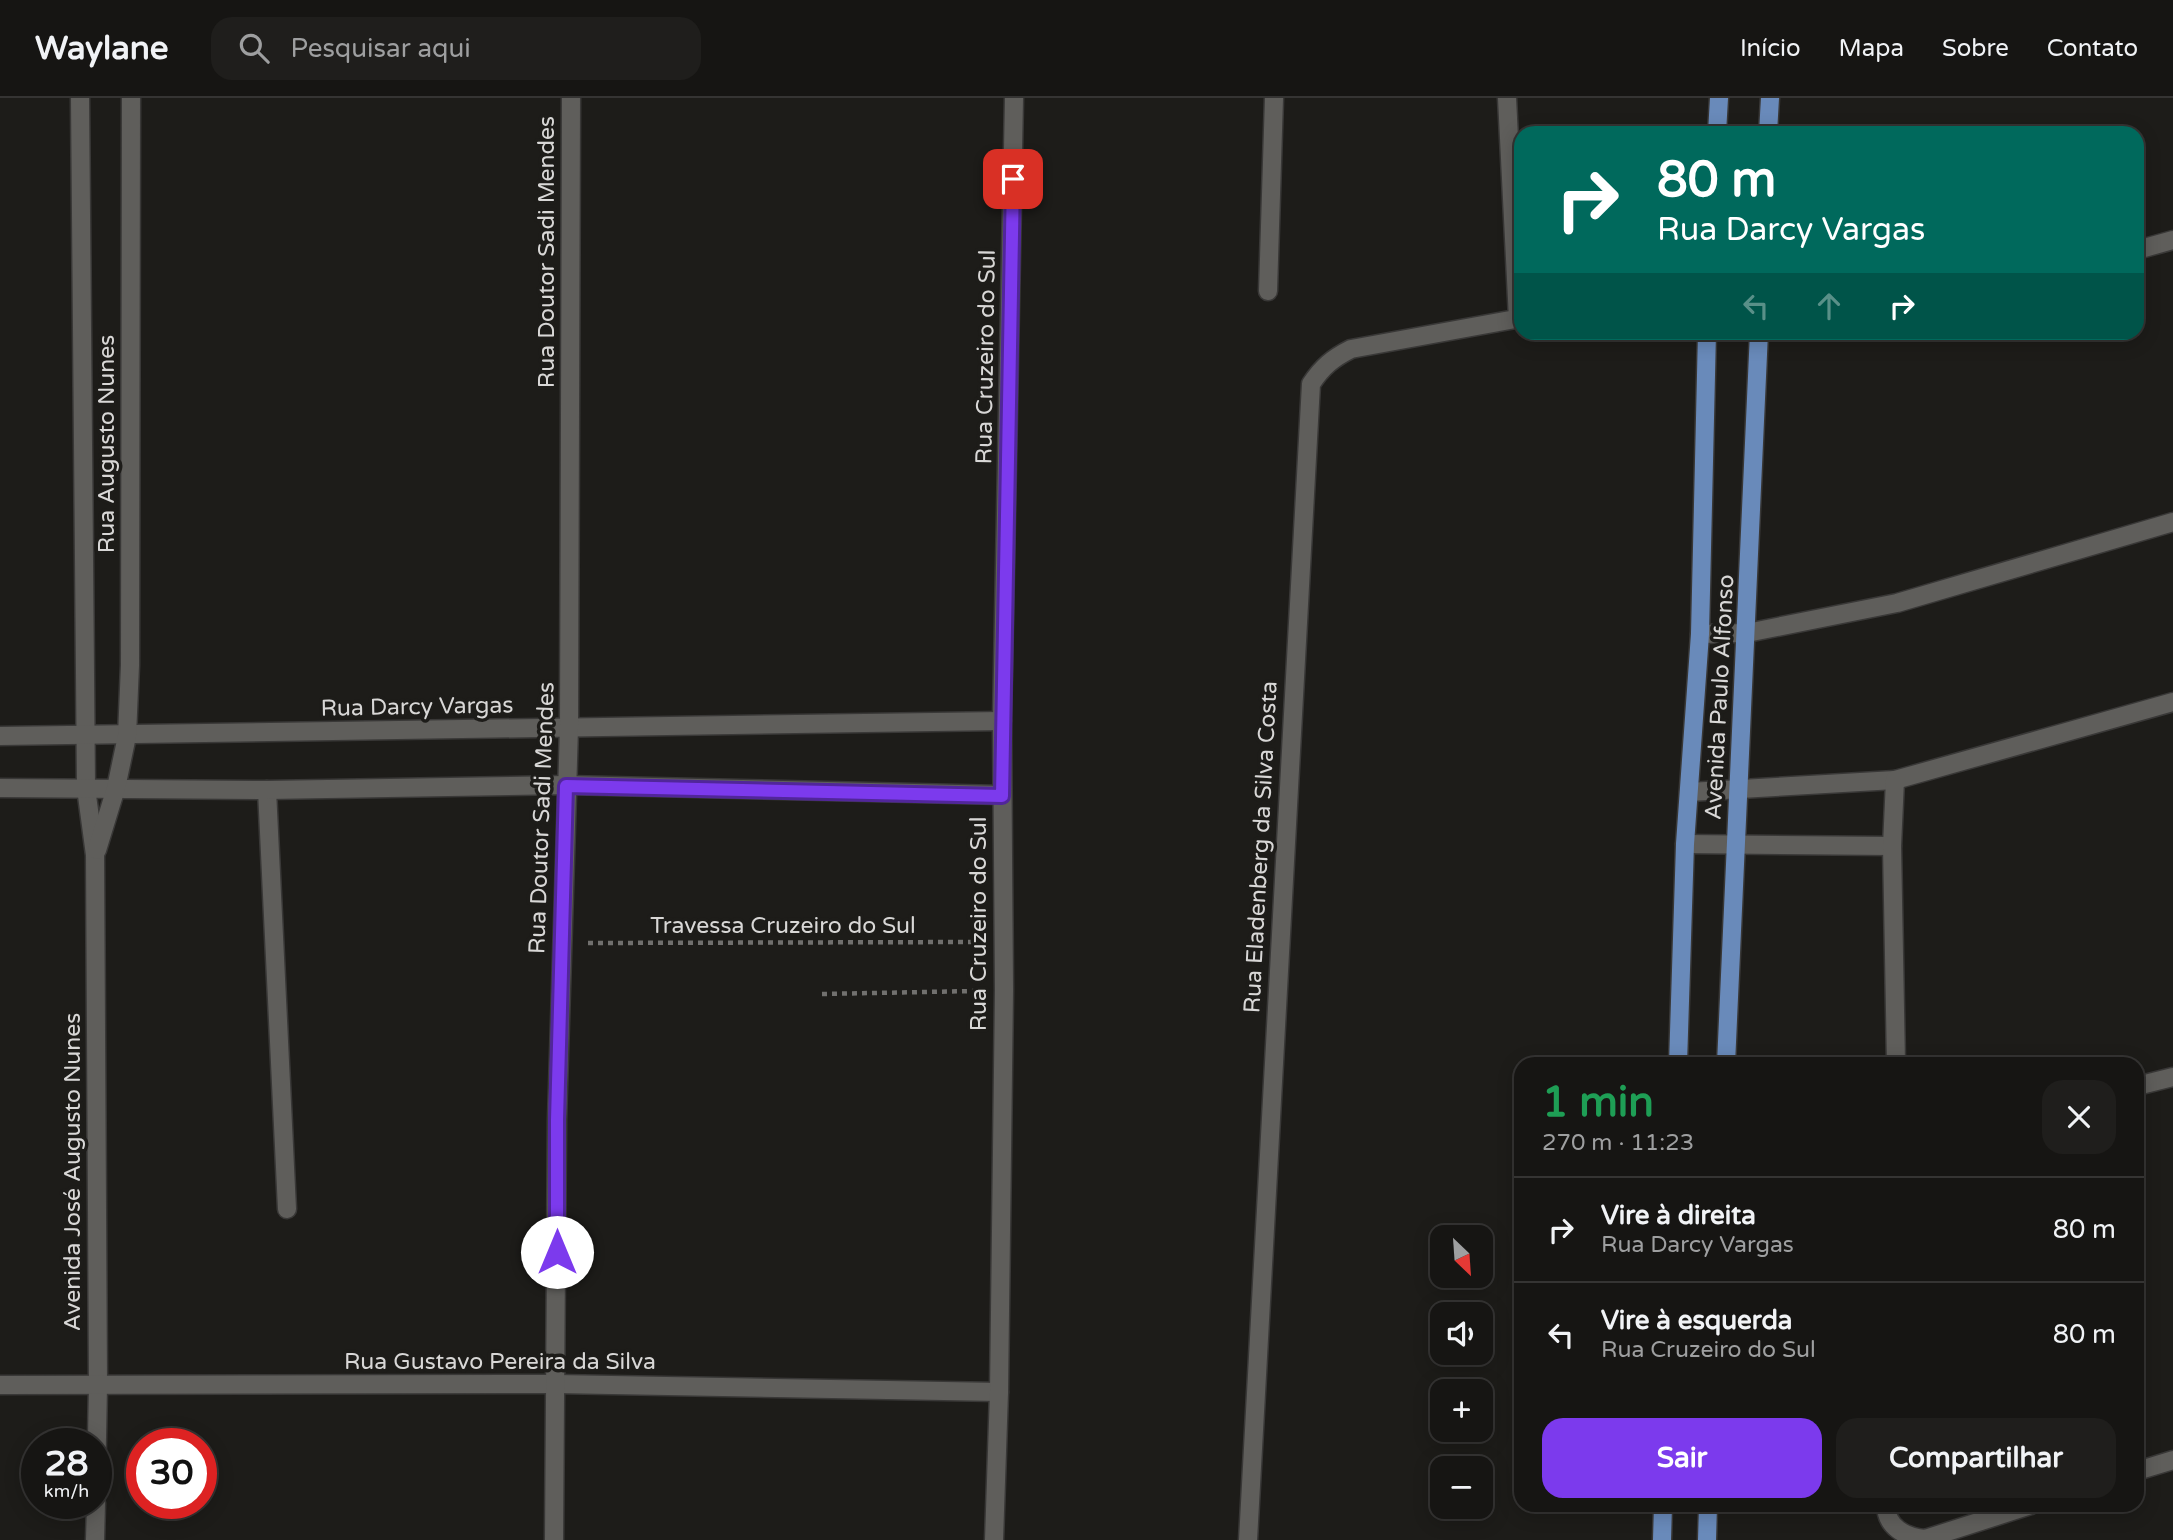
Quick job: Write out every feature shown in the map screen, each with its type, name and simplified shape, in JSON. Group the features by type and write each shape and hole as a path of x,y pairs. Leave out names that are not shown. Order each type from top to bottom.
{"main road":[{"path":"1717,126 1719,98"},
{"path":"1768,126 1770,98"},
{"name":"Avenida Paulo Alfonso","path":"1678,1057 1685,844 1700,634 1707,340"},
{"name":"Avenida Paulo Alfonso","path":"1727,1057 1759,340"},
{"path":"1662,1540 1663,1512"},
{"path":"1707,1540 1708,1512"}],"street":[{"name":"Rua Augusto Nunes","path":"80,98 86,788"},
{"name":"Rua Augusto Nunes","path":"116,788 127,736 130,665 131,98"},
{"name":"Rua Doutor Sadi Mendes","path":"554,1540 557,1120 569,728 571,98"},
{"name":"Rua Cruzeiro do Sul","path":"994,1540 999,1392 1004,990 1002,721 1014,98"},
{"path":"1268,291 1274,98"},
{"path":"1507,98 1514,226"},
{"path":"2144,248 2173,240"},
{"name":"Rua Eladenberg da Silva Costa","path":"1248,1540 1311,384 1333,358 1351,349 1514,319"},
{"path":"1700,634 1747,633 1897,603 2173,522"},
{"path":"1689,792 1895,780 2173,702"},
{"name":"Rua Darcy Vargas","path":"0,736 1002,721"},
{"path":"1895,780 1892,846 1896,1057"},
{"path":"0,788 267,790 566,786 1002,796"},
{"name":"Avenida José Augusto Nunes","path":"86,788 95,855 97,1428"},
{"name":"Avenida José Augusto Nunes","path":"95,855 116,788"},
{"path":"267,790 287,1209"},
{"path":"1685,844 1892,846"},
{"path":"2144,1084 2173,1077"},
{"name":"Rua Gustavo Pereira da Silva","path":"0,1385 556,1384 999,1392"},
{"path":"2144,1469 2173,1460"},
{"path":"1886,1512 1895,1528 1910,1537 1925,1539 2009,1512"},
{"path":"95,1540 96,1519"}],"path":[{"name":"Travessa Cruzeiro do Sul","path":"562,943 1004,942"},
{"path":"822,994 1004,990"}],"route":[{"path":"557,1252 557,1120 566,786 1002,796 1013,179"}]}
